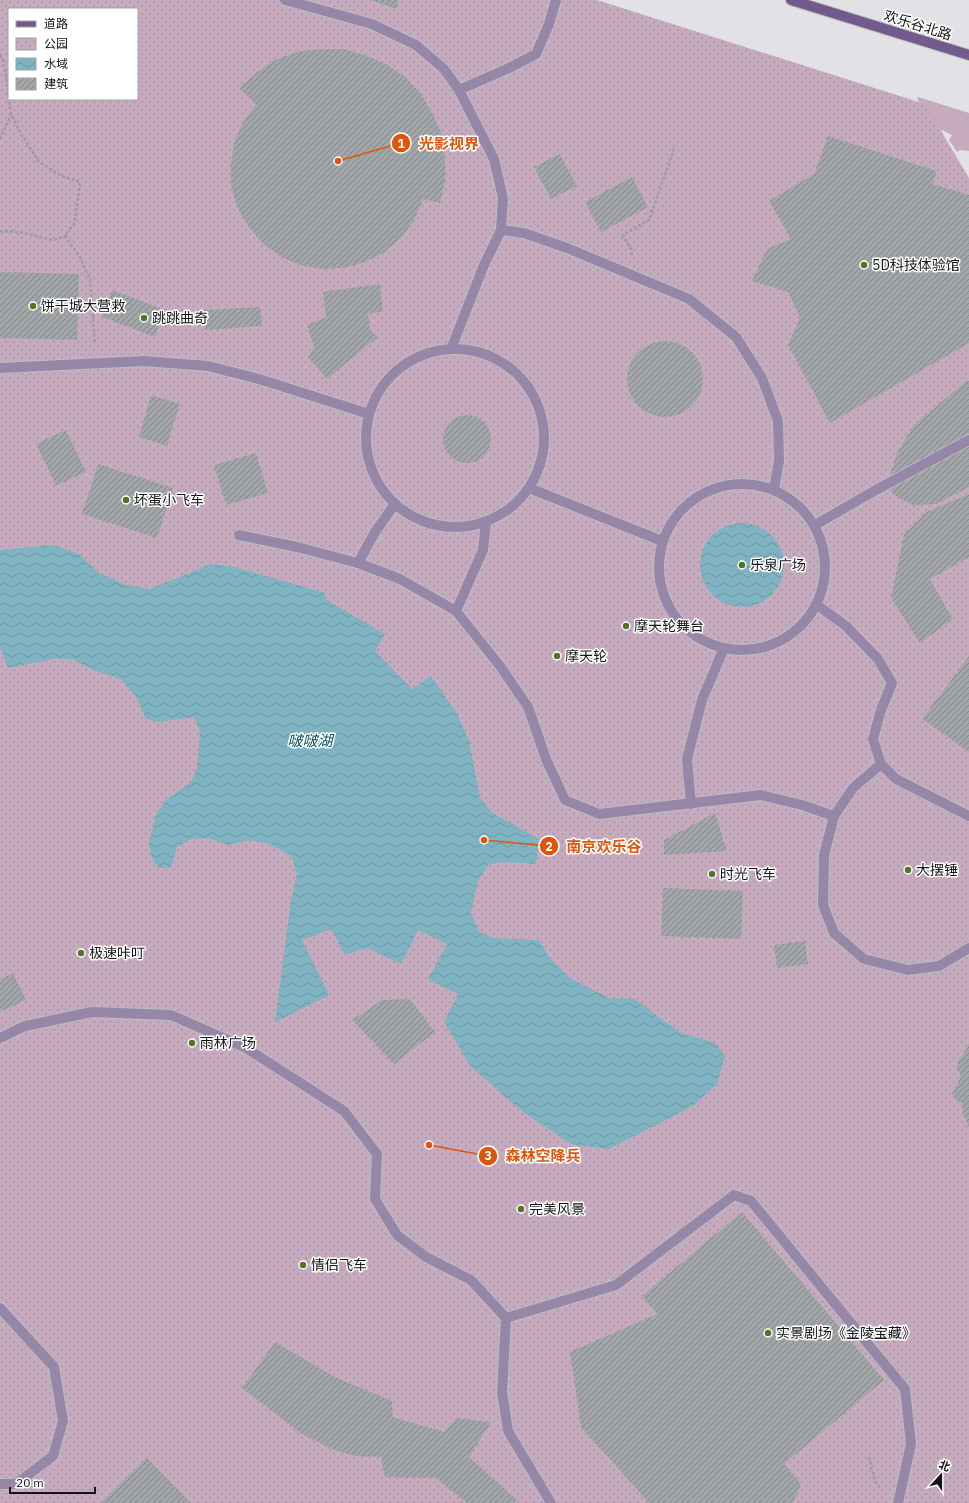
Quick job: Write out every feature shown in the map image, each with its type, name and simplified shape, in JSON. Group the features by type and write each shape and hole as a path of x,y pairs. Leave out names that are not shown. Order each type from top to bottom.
{"main road":[{"name":"欢乐谷北路","path":"791,0 969,55"}],"street":[{"path":"285,0 372,24 416,45 444,69 460,90 494,159 503,198 501,230 484,265 451,349"},
{"path":"460,90 510,68 536,54 549,24 556,0"},
{"path":"501,230 524,234 560,245 630,273 689,299 736,337 762,378 778,421 780,461 774,489"},
{"path":"451,349 479,352 505,364 525,383 529,389 539,408 545,435 541,463 529,488 510,509 486,522 458,528 431,524 405,512 396,504 385,493 371,469 365,441 369,414 381,388 400,368 424,354 451,349"},
{"path":"0,368 144,361 208,366 259,379 369,414"},
{"path":"815,525 969,440"},
{"path":"747,483 774,489 797,504 815,525 824,551 825,578 817,605 801,627 778,643 751,650 724,648 698,638 677,620 663,596 658,569 662,541 674,517 694,498 719,486 747,483"},
{"path":"529,488 662,541"},
{"path":"358,563 375,532 396,504"},
{"path":"456,611 483,550 486,522"},
{"path":"239,535 297,547 358,563 400,579 456,611 500,666 528,707 546,759 565,800 599,814 761,795 834,816"},
{"path":"817,605 846,626 878,659 892,683 881,710 873,739 881,764 896,779 969,816"},
{"path":"691,804 686,759 702,700 724,648"},
{"path":"881,764 853,788 834,816 824,855 824,906 834,933 864,959 908,970 939,966 969,948"},
{"path":"0,1038 25,1026 92,1012 171,1015 246,1048 344,1111 377,1154 375,1200 396,1235 426,1256 471,1280 506,1318 502,1392 508,1431 551,1503"},
{"path":"506,1318 616,1285 734,1195 751,1200 905,1389 911,1444 898,1503"},
{"path":"0,1308 54,1367 63,1421 53,1456 16,1484 0,1484"}],"path":[{"path":"0,55 3,59 8,89"},
{"path":"0,231 19,232 53,240 65,236 75,222 80,182 62,176 39,162 21,134 11,114 9,100"},
{"path":"0,139 11,114"},
{"path":"630,273 632,251 623,234 649,220 674,149"},
{"path":"65,236 80,257 90,280 96,364"},
{"path":"868,1457 875,1481 884,1492"}],"green space":[{"path":"0,0 597,0 925,104 969,178 969,1503 0,1503"},
{"path":"918,97 969,113 969,151 960,150 957,152 949,140 952,135 942,130 938,133 917,98"}],"water":[{"name":"乐泉广场","path":"742,523 758,526 772,535 781,549 784,565 781,581 772,595 758,604 742,607 726,604 712,595 703,581 700,565 703,549 712,535 726,526"},
{"name":"啵啵湖","path":"53,545 79,554 99,573 126,585 150,589 211,564 234,567 325,593 325,599 385,634 375,651 412,689 431,676 456,712 469,740 480,797 491,812 539,839 536,864 503,862 488,865 478,881 471,913 479,932 493,938 539,940 549,957 570,978 609,998 635,999 679,1032 715,1043 725,1056 717,1084 693,1106 609,1149 571,1144 523,1112 471,1067 444,1022 458,994 428,979 447,944 418,930 401,964 367,948 345,955 331,929 302,940 329,995 275,1022 291,900 297,873 291,856 270,844 249,840 228,845 208,838 191,839 177,847 171,867 159,868 153,861 149,844 156,814 166,800 191,782 197,768 200,731 194,717 158,722 146,719 136,697 121,679 93,670 73,659 54,659 8,668 0,646 0,550"}],"building":[{"path":"370,0 399,0 396,9"},
{"path":"320,49 343,49 365,55 386,64 405,77 421,94 433,114 442,135 445,158 445,181 440,203 423,199 414,220 402,237 385,252 365,262 344,268 322,269 300,265 280,256 262,243 248,226 237,207 231,186 231,164 234,142 243,122 256,104 239,88 256,73 275,60 297,52"},
{"name":"5D科技体验馆","path":"828,136 937,171 932,184 969,195 969,343 830,423 788,345 800,318 788,292 752,281 767,249 791,239 769,201 814,174"},
{"path":"560,154 577,186 551,199 534,167"},
{"path":"632,177 648,207 601,232 585,202"},
{"path":"0,272 79,274 77,340 0,338"},
{"path":"380,284 383,312 368,313 370,330 378,337 327,379 308,357 314,347 307,325 326,317 323,292"},
{"path":"112,290 165,310 155,337 102,317"},
{"path":"260,307 262,326 205,330 204,310"},
{"path":"665,341 679,344 692,352 700,365 703,379 700,393 692,406 679,414 665,417 651,414 638,406 630,393 627,379 630,365 638,352 651,344"},
{"path":"969,381 969,487 936,504 912,505 893,494 889,477 897,453 914,425 964,383"},
{"path":"151,395 180,404 167,446 139,437"},
{"path":"467,415 476,417 484,422 489,430 491,439 489,448 484,456 476,461 467,463 458,461 450,456 445,448 443,439 445,430 450,422 458,417"},
{"path":"66,430 86,472 56,486 36,444"},
{"path":"256,453 268,493 226,505 214,465"},
{"path":"98,464 173,488 157,538 82,514"},
{"path":"969,494 969,557 930,579 953,619 920,643 891,598 904,534 926,512"},
{"path":"969,656 969,752 922,719"},
{"path":"715,813 727,851 664,855 664,840"},
{"path":"663,888 743,891 741,939 661,936"},
{"path":"805,941 808,964 777,968 774,945"},
{"path":"13,973 26,1000 0,1012 0,980"},
{"path":"410,999 435,1032 394,1064 352,1020 382,1000"},
{"path":"969,1044 969,1127 963,1114 962,1103 956,1100 952,1093 961,1076 957,1069 958,1062"},
{"path":"742,1212 884,1380 784,1464 801,1484 793,1503 649,1503 581,1427 570,1352 657,1314 642,1296"},
{"path":"275,1342 335,1377 392,1401 393,1417 444,1432 456,1418 491,1422 469,1457 517,1500 513,1503 467,1503 436,1478 385,1477 381,1457 354,1456 332,1449 302,1434 242,1388"},
{"path":"147,1458 191,1503 100,1503"}],"place":[{"name":"光影视界","path":"338,161"},
{"name":"5D科技体验馆","path":"864,265"},
{"name":"饼干城大营救","path":"33,306"},
{"name":"跳跳曲奇","path":"144,318"},
{"name":"坏蛋小飞车","path":"126,500"},
{"name":"乐泉广场","path":"742,565"},
{"name":"摩天轮舞台","path":"626,626"},
{"name":"摩天轮","path":"557,656"},
{"name":"南京欢乐谷","path":"484,840"},
{"name":"大摆锤","path":"908,870"},
{"name":"时光飞车","path":"712,874"},
{"name":"极速咔叮","path":"81,953"},
{"name":"雨林广场","path":"192,1043"},
{"name":"森林空降兵","path":"429,1145"},
{"name":"完美风景","path":"521,1209"},
{"name":"情侣飞车","path":"303,1265"},
{"name":"实景剧场《金陵宝藏》","path":"768,1333"}]}
